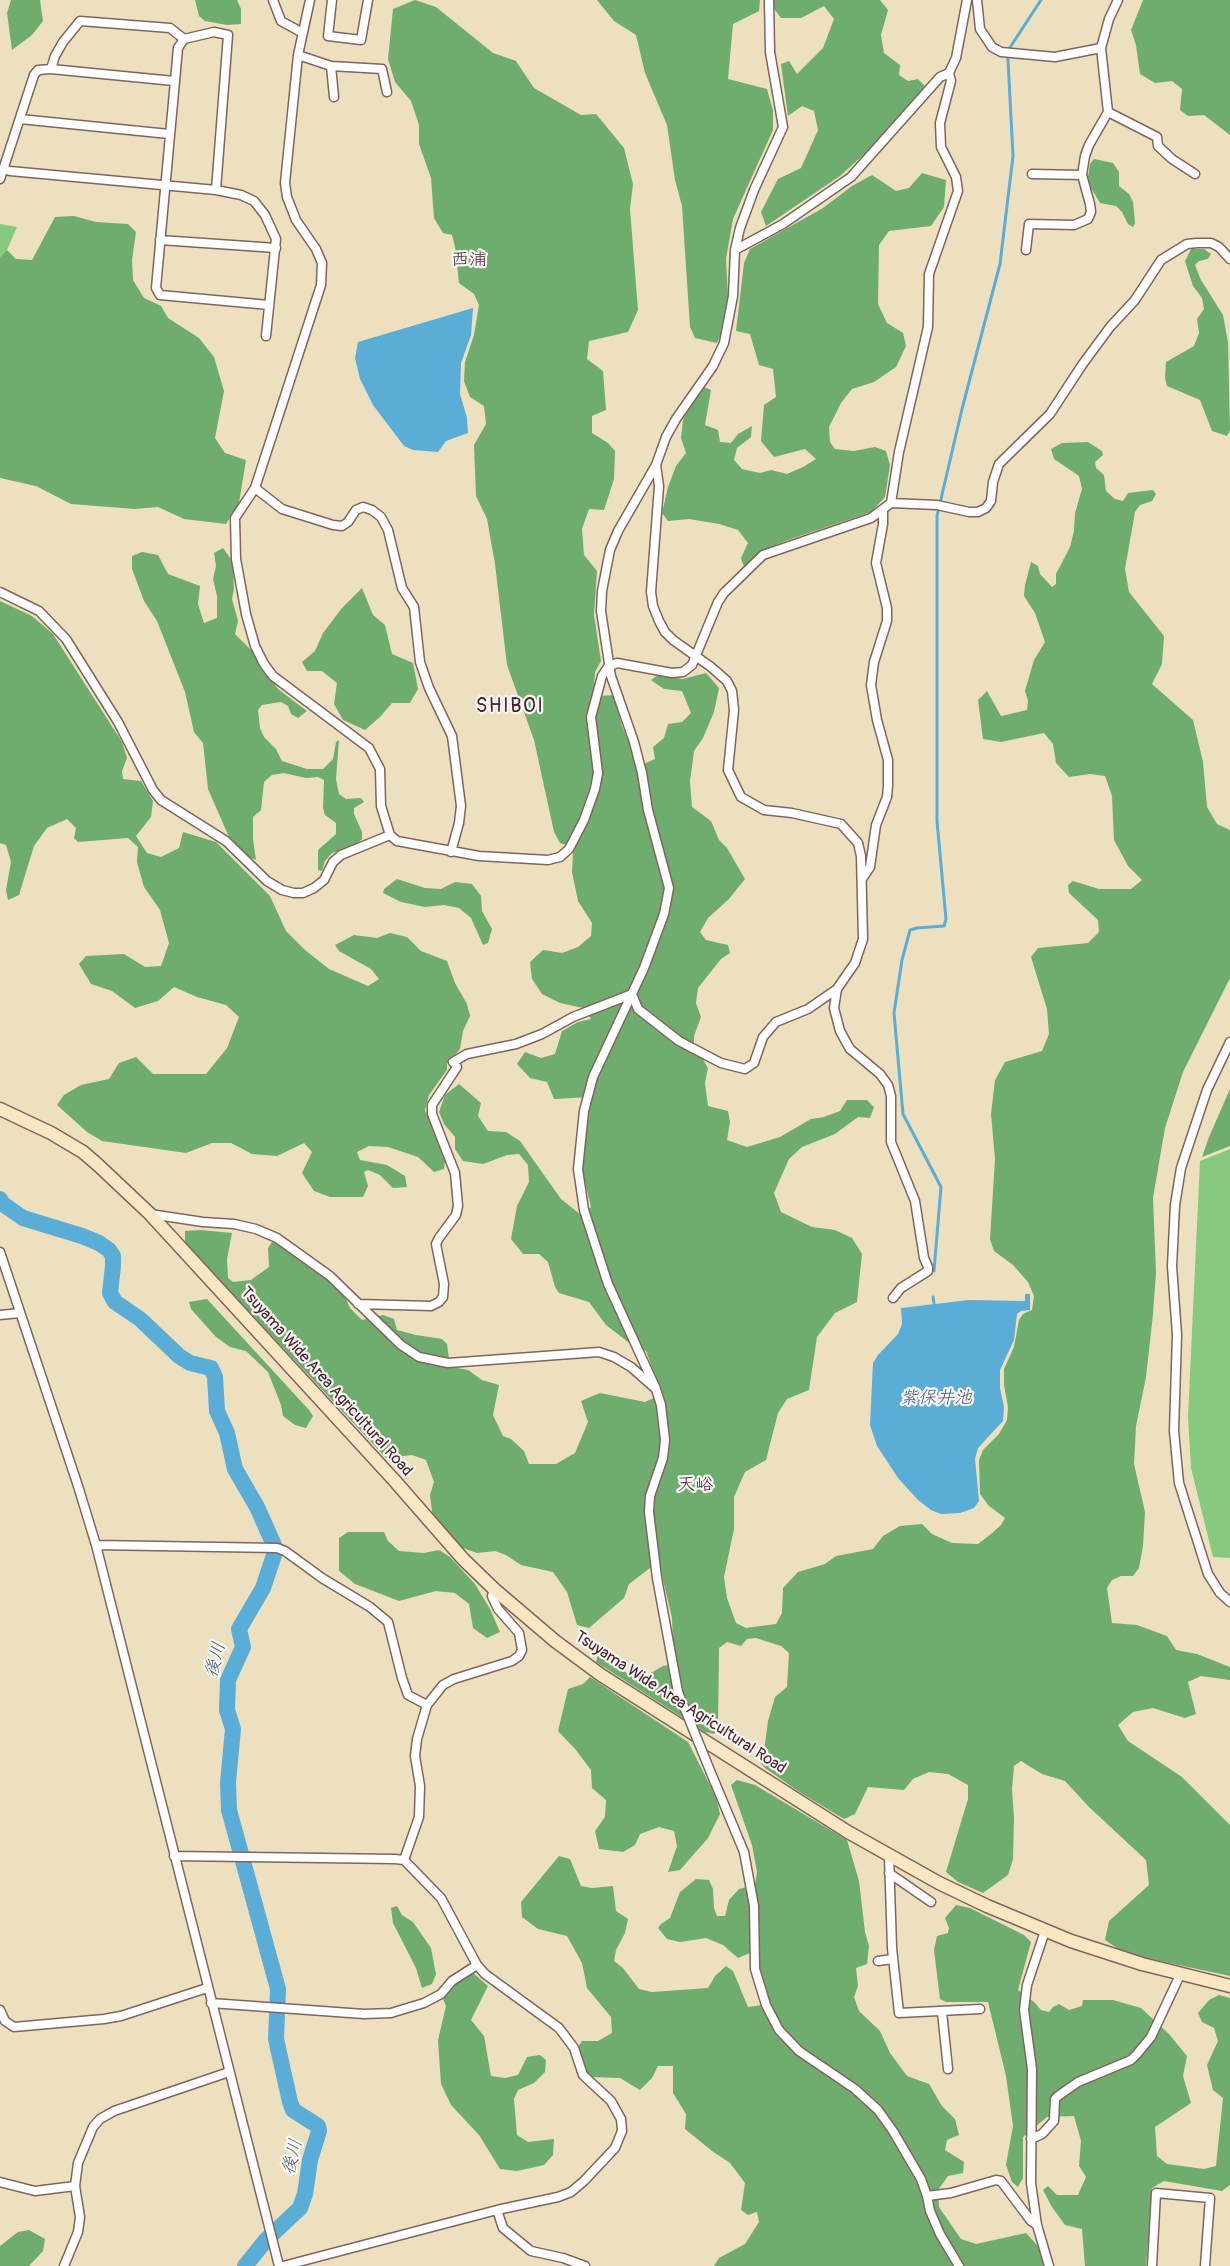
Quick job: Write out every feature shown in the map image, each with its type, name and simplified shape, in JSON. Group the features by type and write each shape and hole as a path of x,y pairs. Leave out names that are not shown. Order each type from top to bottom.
{"street":[{"path":"273,0 281,21 302,32"},
{"path":"310,0 298,55 285,183 287,197 296,220 316,249 322,263 321,285 255,488 235,518 236,560 246,614 255,646 273,676 369,748 380,769 381,806 390,836 398,841 451,852 548,860 560,857 569,849 595,789 598,773 591,717 602,676 609,667 617,663 672,673 682,672 692,665 697,657 718,602 724,593 763,555 871,518 891,503 899,452 928,327 929,274 958,191 956,177 941,147 939,123 951,81 949,73 956,58 967,0"},
{"path":"332,0 328,36 361,40 368,0"},
{"path":"769,0 770,52 783,127 746,211 735,250 733,296 724,344 713,366 676,419 666,437 657,465 618,531 610,550 602,591 601,611 609,667 634,742 650,819 669,888 666,907 653,946 593,1077 585,1111 578,1169 585,1210 608,1284 656,1389 663,1416 665,1440 659,1473 650,1496 649,1512 657,1578 678,1692 744,1852 754,1906 755,1969 766,2005 779,2030 799,2051 855,2089 878,2110 921,2178 930,2211 940,2234 959,2266"},
{"path":"976,0 977,15 985,39 992,47 1008,54 1055,57 1101,48"},
{"path":"1026,250 1029,224 1074,225 1088,219 1091,212 1082,175 1089,145 1108,112 1101,48 1109,19 1118,0"},
{"path":"51,69 63,42 80,21 170,28 183,39"},
{"path":"216,190 228,35 214,32 183,39 178,48 156,288 159,295 269,305"},
{"path":"298,55 331,66 382,69 387,92"},
{"path":"331,66 334,97"},
{"path":"0,179 34,75 38,70 51,69 174,81"},
{"path":"735,250 792,219 851,177 940,77 949,73"},
{"path":"1108,112 1157,137 1158,146 1165,153 1195,174"},
{"path":"20,119 169,134"},
{"path":"3,169 216,190 241,195 255,201 270,223 276,239 266,336"},
{"path":"1032,174 1082,175"},
{"path":"160,240 276,248"},
{"path":"891,503 940,505 969,512 978,512 987,508 991,501 993,483 999,464 1050,414 1110,327 1135,300 1161,260 1187,244 1197,243 1211,243 1219,246 1230,259"},
{"path":"632,994 638,1009 680,1041 722,1062 745,1069 754,1063 763,1037 776,1022 808,1009 837,989 855,963 862,939 858,843 841,824 792,813 764,810 741,797 728,770 733,736 732,691 727,681 665,632 653,606 651,592 659,486 657,465"},
{"path":"255,488 282,509 333,525 342,526 348,522 356,510 363,507 372,510 381,518 388,530 402,588 414,607 420,662 429,688 452,736 461,806 451,852"},
{"path":"861,879 870,867 876,825 886,798 889,774 871,685 874,662 887,621 876,563 883,525 883,510"},
{"path":"0,592 39,611 66,639 118,722 153,790 161,800 226,841 267,881 282,890 303,893 324,880 333,862 341,855 390,836"},
{"path":"837,989 834,1008 840,1031 850,1049 880,1074 888,1085 891,1096 891,1142 915,1202 924,1258 928,1267 928,1271 901,1288 893,1298"},
{"path":"358,1304 431,1306 439,1302 442,1297 444,1284 436,1244 456,1215 458,1206 456,1173 432,1114 432,1106 455,1065 467,1054 516,1044 542,1034 573,1017 632,994"},
{"path":"1230,1042 1207,1090 1181,1168 1175,1205 1173,1266 1177,1335 1173,1431 1179,1483 1208,1574 1220,1593 1230,1602"},
{"name":"Tsuyama Wide Area Agricultural Road","path":"0,1109 51,1133 83,1152 149,1213 394,1480 463,1559 555,1641 601,1675 848,1832 889,1856 987,1906 1107,1954 1180,1975 1230,1986"},
{"path":"149,1213 202,1222 234,1224 256,1229 277,1238 330,1276 401,1345 419,1357 448,1363 599,1352 631,1366 656,1389"},
{"path":"0,1252 96,1545 207,1988 269,2229 281,2266 497,2210 558,2197 571,2192 584,2181 615,2148 622,2131 621,2119 611,2101 583,2075 574,2048 559,2028 494,1981 477,1965 441,1898 404,1860 395,1858 174,1856"},
{"path":"0,1315 20,1313"},
{"path":"96,1545 274,1548 285,1551 322,1578 370,1607 388,1622 408,1695 427,1705"},
{"path":"404,1860 419,1817 420,1786 415,1756 417,1739 427,1705 443,1685 454,1679 500,1667 519,1656 522,1650 519,1633 498,1609 492,1596 494,1589"},
{"path":"889,1856 893,1959 899,2013 980,2009"},
{"path":"889,1873 931,1902"},
{"path":"1045,1931 1027,1984 1024,2010 1032,2069 1031,2183 1037,2225 1049,2266"},
{"path":"878,1961 893,1959"},
{"path":"211,2003 364,2014 391,2013 424,2003 441,1994 452,1981 477,1965"},
{"path":"1031,2139 1042,2134 1054,2121 1054,2099 1078,2082 1131,2060 1137,2054 1151,2037 1180,1975"},
{"path":"0,2010 5,2021 14,2027 95,2020 121,2016 207,1988"},
{"path":"942,2012 948,2069"},
{"path":"64,2266 78,2232 80,2217 75,2186 78,2163 93,2127 100,2119 114,2111 229,2072"},
{"path":"927,2196 951,2193 996,2180 1001,2181 1031,2221 1037,2225"},
{"path":"0,2182 35,2191 75,2186"},
{"path":"1152,2266 1156,2193 1210,2198 1205,2266"},
{"path":"497,2210 503,2229 531,2251 563,2258 585,2266"}],"green space":[{"path":"11,0 40,0 43,21 32,35 12,50 7,13"},
{"path":"195,0 237,0 241,9 241,24 227,25 205,21 199,16"},
{"path":"415,0 436,7 493,53 516,61 534,88 581,115 596,114 624,148 633,184 630,209 638,310 628,332 589,341 587,359 603,371 606,410 592,416 592,433 608,443 615,451 614,479 604,510 589,509 582,529 584,555 597,571 594,615 601,661 595,672 594,686 599,696 614,695 622,726 639,766 655,759 653,747 664,738 668,724 682,722 691,713 682,691 664,689 651,680 658,675 683,679 706,673 719,688 714,712 703,738 694,751 690,781 692,807 711,821 719,840 727,848 745,879 729,899 708,918 700,932 706,940 728,945 730,953 721,959 698,988 696,1003 701,1017 694,1036 694,1050 701,1056 708,1068 705,1083 708,1106 728,1111 730,1122 727,1140 747,1147 780,1137 811,1119 840,1111 847,1100 867,1100 874,1107 870,1118 858,1117 835,1134 802,1147 789,1159 774,1193 781,1212 812,1227 835,1230 852,1238 862,1254 857,1302 835,1313 817,1337 809,1390 787,1399 778,1413 766,1460 745,1472 734,1497 734,1529 724,1577 727,1598 736,1623 746,1628 776,1624 782,1613 783,1588 798,1572 825,1564 836,1556 873,1549 883,1536 900,1526 922,1524 932,1534 952,1543 978,1544 1001,1525 1005,1518 989,1506 980,1494 979,1460 983,1450 999,1434 1007,1420 1004,1369 1014,1347 1019,1320 1023,1314 1032,1310 1034,1296 1028,1282 1013,1265 994,1251 990,1239 995,1159 991,1114 995,1080 1005,1062 1042,1051 1049,1034 1047,1009 1031,957 1038,948 1088,943 1099,932 1098,920 1069,893 1068,885 1073,881 1099,889 1131,889 1142,880 1128,866 1114,840 1112,796 1105,776 1090,774 1069,777 1056,763 1053,744 1044,733 1001,742 983,739 978,700 987,691 1001,716 1027,710 1028,701 1025,691 1034,660 1045,642 1035,613 1024,596 1025,585 1031,562 1038,566 1040,574 1052,587 1056,584 1056,574 1070,547 1075,513 1082,489 1079,476 1054,459 1051,449 1062,443 1088,442 1102,451 1103,455 1095,462 1096,468 1104,475 1106,491 1115,499 1123,501 1128,493 1153,490 1156,494 1152,501 1140,505 1135,512 1125,569 1129,592 1164,636 1162,664 1152,684 1193,720 1203,762 1207,807 1217,824 1230,830 1230,978 1183,1072 1165,1128 1153,1198 1156,1273 1146,1377 1136,1426 1134,1464 1145,1512 1143,1546 1139,1568 1133,1576 1121,1576 1112,1580 1107,1588 1112,1623 1137,1625 1167,1636 1176,1650 1197,1654 1230,1667 1230,1680 1201,1676 1188,1682 1196,1714 1185,1718 1153,1708 1133,1712 1118,1725 1128,1741 1182,1777 1230,1825 1230,1976 1146,1958 1120,1950 1105,1940 1109,1921 1149,1885 1146,1860 1089,1807 1065,1781 1042,1774 1021,1761 1014,1766 1013,1859 1008,1875 983,1893 958,1882 946,1872 968,1799 968,1785 948,1774 929,1772 913,1779 904,1790 868,1787 855,1814 844,1819 798,1791 765,1768 759,1761 764,1751 768,1721 775,1697 787,1687 789,1653 781,1646 756,1638 747,1639 741,1646 727,1642 719,1648 718,1729 714,1734 705,1732 596,1662 601,1645 605,1660 632,1676 644,1677 663,1666 677,1664 673,1646 672,1618 660,1567 650,1568 629,1584 624,1598 589,1628 577,1625 567,1592 553,1572 521,1565 495,1551 477,1553 460,1547 433,1520 430,1495 434,1482 426,1460 412,1455 386,1458 185,1243 185,1231 232,1233 227,1259 228,1278 233,1282 251,1280 269,1267 268,1248 272,1242 286,1247 322,1274 362,1320 383,1315 394,1319 397,1330 442,1339 447,1344 449,1359 457,1368 468,1370 482,1380 499,1385 493,1415 503,1436 511,1439 524,1451 529,1464 556,1464 575,1453 588,1422 581,1401 600,1393 645,1402 662,1394 646,1351 628,1342 606,1325 589,1302 559,1293 548,1262 539,1254 523,1254 511,1239 517,1206 529,1182 528,1165 519,1154 507,1155 483,1164 463,1161 455,1149 455,1137 444,1124 439,1112 445,1095 459,1084 481,1103 478,1116 488,1131 506,1132 520,1141 561,1199 581,1215 591,1207 583,1174 584,1133 590,1097 554,1099 547,1082 530,1078 517,1064 525,1052 541,1058 555,1054 562,1031 578,1022 591,1019 583,1008 560,1003 542,994 532,979 530,962 543,950 562,953 578,947 591,936 592,923 578,901 572,872 573,853 570,846 560,843 554,832 534,740 507,665 495,564 487,519 476,496 474,445 486,424 484,406 470,397 464,381 465,362 474,335 479,305 474,294 459,283 452,235 443,233 434,218 431,178 419,144 419,125 411,101 395,82 388,59 393,9"},
{"path":"597,0 760,0 759,11 733,24 728,79 767,89 773,110 773,130 733,219 726,259 728,297 723,330 717,343 695,338 690,327 682,206 675,180 667,125 645,73 636,35 614,21"},
{"path":"773,0 880,0 888,10 881,35 884,53 900,65 899,75 908,81 918,79 925,86 871,148 840,176 766,226 761,212 778,179 801,168 818,130 814,111 802,106 788,116 781,64 789,61 797,74 823,48 834,19 824,6 801,18 781,18 772,6"},
{"path":"1143,0 1230,0 1230,135 1204,115 1188,116 1180,110 1182,89 1172,81 1155,83 1140,74 1136,45 1131,30"},
{"path":"1094,159 1113,163 1119,172 1119,186 1129,194 1133,202 1135,223 1133,227 1128,224 1116,206 1100,203 1091,188 1088,177 1090,164"},
{"path":"922,173 946,180 944,207 931,226 889,231 879,245 878,304 887,323 903,333 906,346 896,367 874,382 852,389 841,403 829,427 830,442 835,449 854,451 875,447 886,451 890,465 885,497 871,512 759,552 744,567 741,558 748,543 738,530 689,519 668,521 662,513 676,466 686,453 681,438 683,420 689,405 704,387 711,390 705,425 718,430 720,442 731,443 738,434 752,426 751,437 737,448 734,460 742,469 760,473 771,470 787,474 816,459 805,449 774,457 761,441 764,405 776,397 773,369 759,365 750,334 736,331 744,263 750,249 823,208 852,186 872,175 896,191 909,188"},
{"path":"74,216 96,222 128,224 136,232 132,260 133,280 144,298 161,306 168,318 199,338 214,357 224,391 215,438 225,453 246,460 239,503 226,524 184,519 158,507 135,509 71,504 36,486 0,478 0,257 7,250 16,259 32,260 55,217"},
{"path":"0,224 17,227 7,250 0,257"},
{"path":"1191,249 1204,249 1211,254 1208,259 1199,261 1195,265 1201,280 1223,315 1228,342 1230,430 1227,436 1212,431 1200,400 1167,386 1165,378 1166,362 1194,346 1199,333 1197,319 1204,309 1202,298 1193,286 1185,261"},
{"path":"223,548 233,562 232,599 238,621 235,634 253,652 278,689 307,711 298,718 291,714 288,706 281,702 262,705 258,710 260,728 264,737 276,749 282,761 307,769 323,769 333,759 336,742 339,740 336,779 339,794 346,799 361,798 364,802 354,808 362,839 353,847 332,853 325,861 322,871 318,870 318,850 336,834 336,823 325,815 324,780 318,777 306,778 284,773 272,775 264,782 261,810 253,817 256,860 248,856 229,837 208,789 203,743 194,732 185,692 157,621 144,601 132,569 132,556 142,552 158,555 168,574 200,586 198,604 204,623 217,618 217,596 213,579 216,566 214,553"},
{"path":"362,588 373,615 385,625 392,654 413,663 418,689 410,703 392,703 365,730 343,720 334,704 337,683 322,671 307,671 302,662 315,651 323,633 342,608"},
{"path":"0,601 32,616 53,634 122,742 127,758 122,771 123,779 141,781 153,801 151,817 136,836 147,853 161,857 179,848 183,832 216,842 270,896 286,931 305,950 329,969 368,986 379,979 371,969 339,951 335,945 354,935 377,938 390,933 407,937 421,951 447,961 455,983 467,1004 470,1016 463,1031 460,1049 447,1064 447,1070 429,1095 425,1110 445,1161 444,1169 434,1172 418,1157 388,1147 369,1146 357,1152 360,1160 387,1165 405,1176 407,1187 393,1188 380,1175 368,1170 364,1172 368,1186 363,1197 330,1197 314,1191 302,1173 312,1152 304,1143 277,1156 252,1154 231,1143 212,1143 186,1153 102,1141 87,1132 57,1105 64,1095 81,1085 109,1079 119,1063 136,1057 153,1074 206,1074 227,1048 239,1017 226,1005 197,997 174,987 158,1001 135,1008 112,991 91,984 79,964 86,956 124,954 145,967 161,966 169,943 160,910 144,887 137,862 138,847 128,838 78,842 74,838 76,828 67,819 47,828 34,846 19,895 8,900 6,890 11,862 6,845 0,843"},
{"path":"397,879 425,888 441,889 455,882 472,884 481,896 482,911 492,929 488,943 483,945 471,918 459,908 444,905 425,907 401,902 383,893 384,889"},
{"path":"1230,1089 1230,1146 1202,1157 1209,1137"},
{"path":"1230,1149 1230,1558 1213,1557 1191,1468 1188,1417 1200,1161"},
{"path":"207,1299 309,1410 313,1416 306,1428 295,1425 283,1416 268,1372 246,1351 230,1347 216,1337 191,1309 189,1302"},
{"path":"348,1532 384,1532 388,1541 399,1551 424,1553 439,1550 450,1557 475,1584 500,1632 487,1638 473,1628 469,1604 455,1593 436,1591 399,1601 355,1584 339,1571 339,1538"},
{"path":"590,1677 688,1742 716,1797 720,1814 708,1838 680,1870 668,1872 677,1846 674,1831 659,1827 640,1834 635,1845 623,1852 599,1849 595,1831 605,1817 606,1800 592,1788 591,1770 558,1731 568,1689 583,1684"},
{"path":"737,1780 755,1785 847,1840 859,1881 865,1932 869,1946 867,1964 856,1968 858,1986 854,1997 859,2011 880,2031 890,2053 907,2076 929,2084 942,2106 955,2119 959,2135 947,2140 945,2150 964,2162 963,2173 948,2176 938,2190 939,2207 961,2239 976,2244 1026,2233 1038,2246 1045,2266 714,2266 719,2258 745,2244 759,2222 757,2212 748,2215 741,2210 745,2183 730,2163 685,2129 686,2114 673,2093 673,2066 658,2066 652,2078 640,2090 620,2078 591,2077 583,2071 577,2049 582,2041 598,2041 612,2033 611,2017 587,1988 582,1963 567,1936 538,1929 522,1917 521,1902 559,1856 570,1859 581,1886 592,1888 613,1886 616,1911 628,1919 614,1961 623,1968 639,1989 652,1992 708,1988 715,1976 726,1966 733,1971 748,2007 762,2005 768,1996 760,1967 750,1953 738,1958 723,1945 706,1938 680,1942 667,1939 658,1928 670,1918 680,1892 696,1879 709,1880 713,1889 717,1916 725,1916 729,1900 739,1889 755,1885 757,1872 752,1845 731,1785"},
{"path":"956,1905 970,1908 1024,1935 1031,1942 1018,1990 1041,2010 1049,2012 1059,2004 1069,2010 1082,2006 1083,2000 1113,2000 1141,2008 1169,2034 1187,2056 1183,2076 1191,2103 1155,2127 1157,2156 1167,2164 1204,2169 1216,2166 1223,2098 1213,2090 1207,2065 1218,2041 1214,2028 1202,2022 1198,2013 1209,2000 1219,1995 1230,1998 1230,2185 1222,2191 1164,2181 1152,2188 1146,2266 1085,2266 1082,2229 1065,2225 1043,2190 1048,2186 1057,2195 1078,2195 1086,2177 1079,2166 1081,2141 1074,2116 1047,2117 1023,2137 1023,2178 1018,2187 1012,2182 1006,2165 1013,2126 1006,2076 988,2002 946,2002 940,1999 934,1950 937,1936 948,1933 949,1928 945,1918"},
{"path":"397,1906 402,1915 413,1922 431,1948 436,1974 432,1984 422,1988 416,1968 393,1923 391,1908"},
{"path":"472,1972 488,1986 471,2020 484,2036 491,2076 505,2078 518,2075 527,2057 540,2055 546,2060 545,2072 534,2083 518,2090 514,2099 517,2135 528,2142 554,2139 553,2155 544,2165 517,2171 500,2169 479,2135 451,2105 441,2084 438,2040 446,2006 443,1999 458,1982"},
{"path":"29,2230 45,2239 43,2251 29,2266 0,2266 0,2246 18,2232"}],"water":[{"path":"473,308 471,335 461,363 460,394 467,418 468,433 446,441 438,452 413,450 404,446 373,405 360,379 355,358 358,342"},
{"name":"紫保井池","path":"1025,1294 1030,1294 1030,1310 1017,1314 1014,1340 1000,1370 1000,1388 1004,1407 1003,1421 978,1448 975,1459 979,1501 974,1508 960,1513 941,1514 931,1510 918,1500 898,1478 877,1446 870,1425 873,1363 898,1334 902,1324 901,1308 969,1300 1025,1301"}],"waterway":[{"path":"934,1271 941,1187 903,1114 894,1013 902,960 910,930 944,926 946,919 937,821 937,516 1000,264 1013,156 1009,49 1041,0"},
{"name":"後川","path":"0,1199 3,1204 23,1218 82,1236 109,1250 113,1256 110,1293 115,1302 140,1319 179,1356 190,1363 211,1368 215,1377 217,1411 227,1433 235,1469 257,1507 274,1545 274,1555 263,1588 239,1629 243,1647 228,1680 227,1710 233,1729 228,1782 229,1810 278,1989 276,2039 290,2102 293,2110 318,2126 319,2131 300,2208 266,2240 245,2266"},
{"name":"紫保井池","path":"933,1297 934,1303"}],"district":[{"name":"西浦","path":"469,260"},
{"name":"SHIBOI","path":"510,707"},
{"name":"天峪","path":"695,1485"}]}
